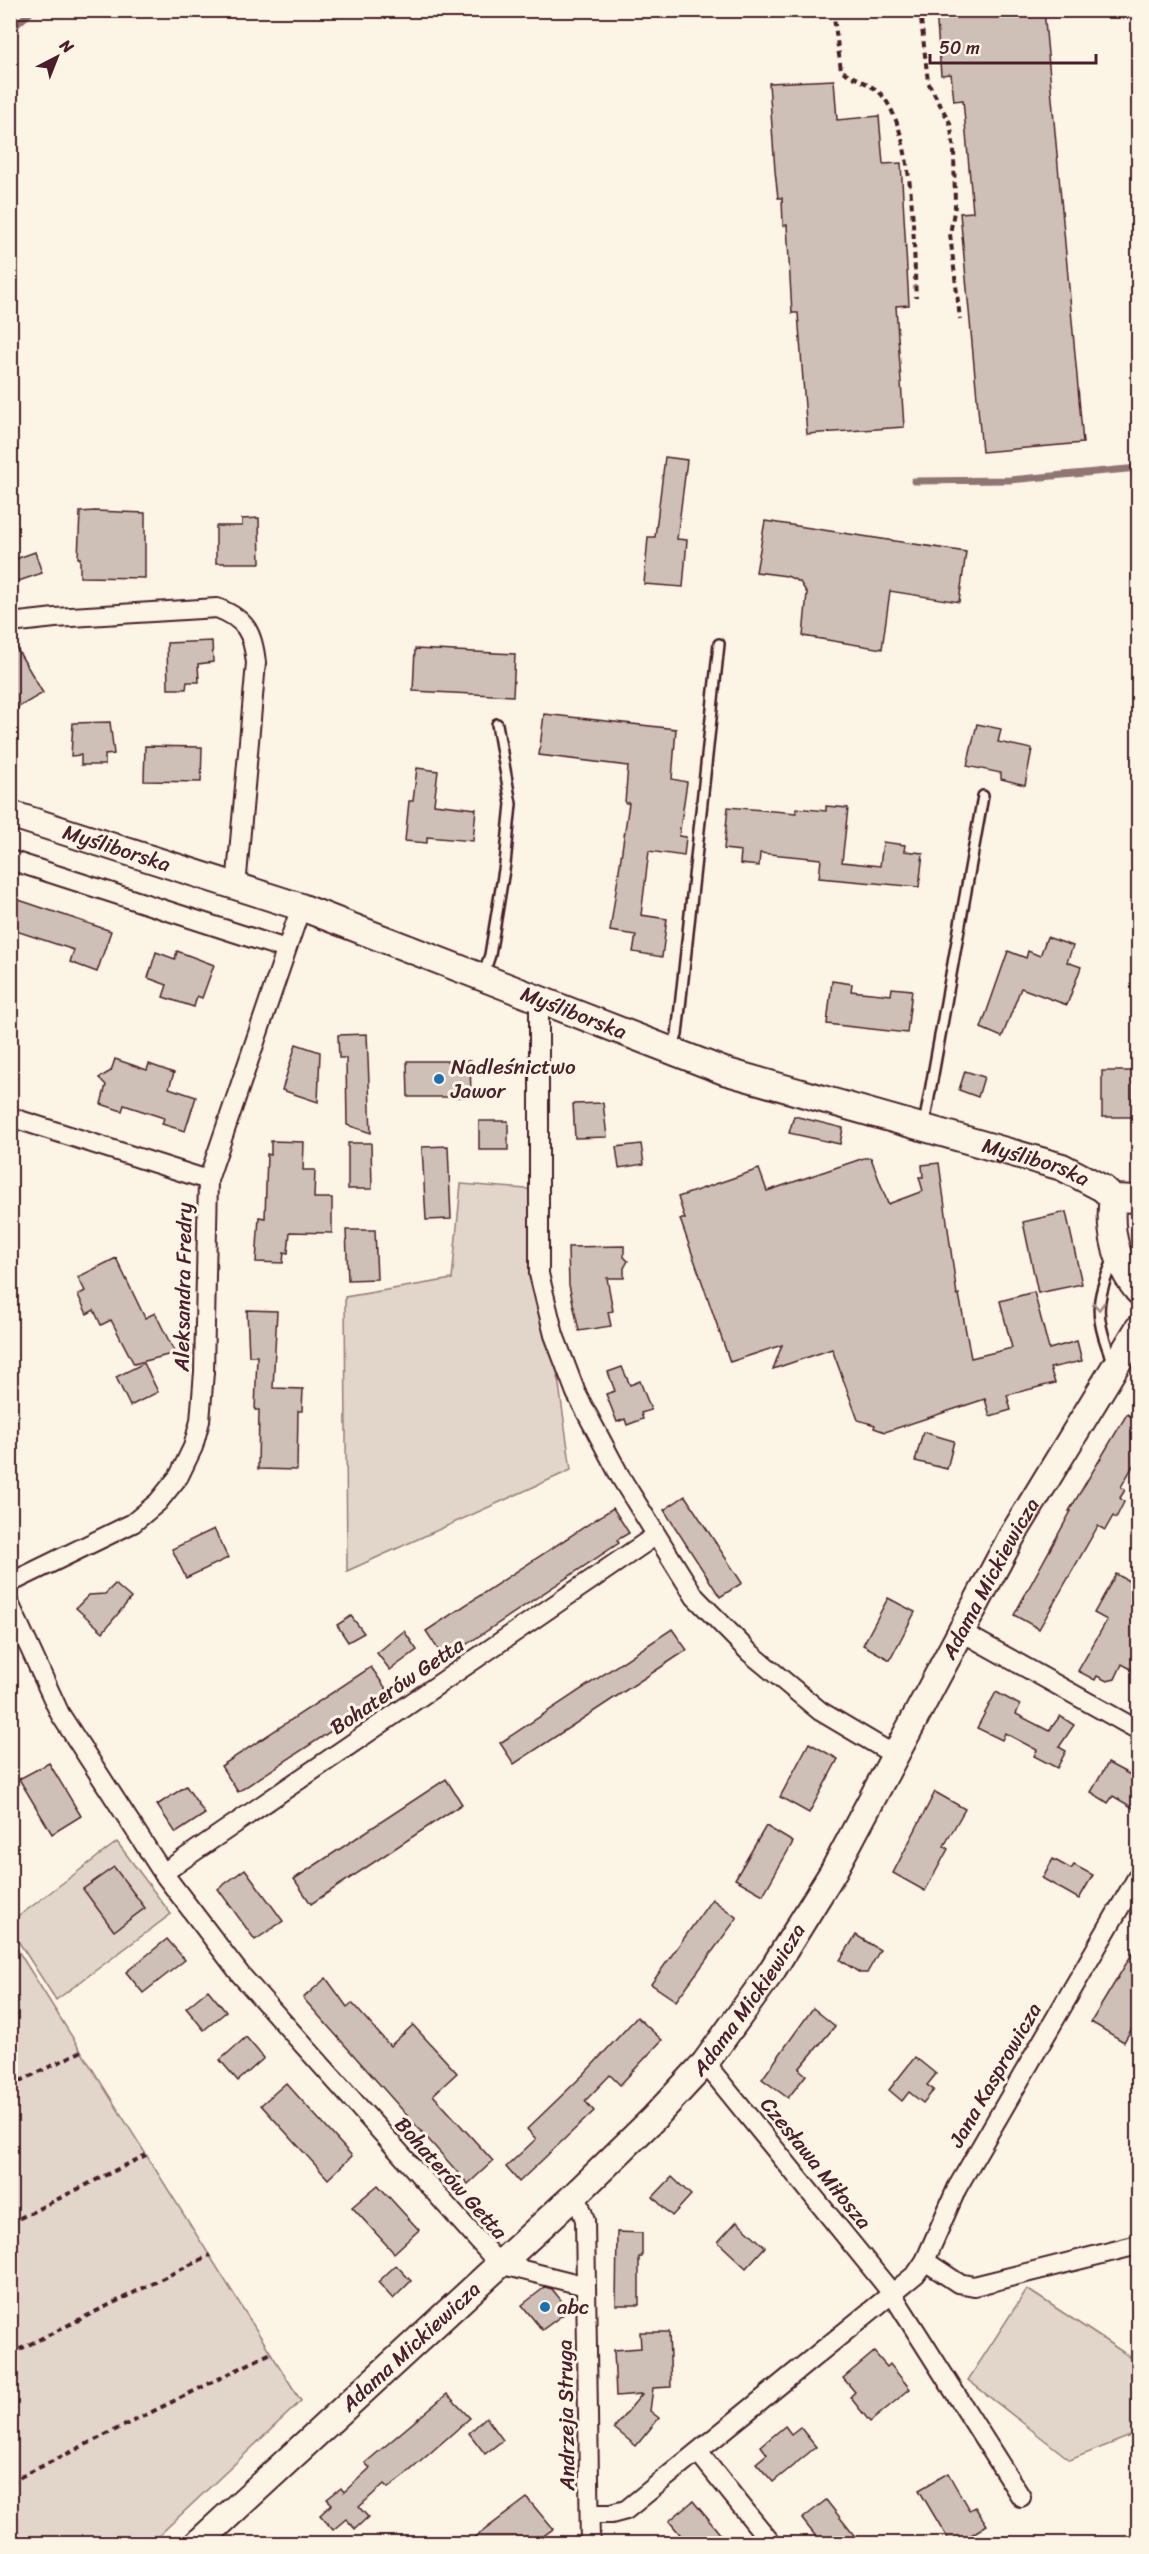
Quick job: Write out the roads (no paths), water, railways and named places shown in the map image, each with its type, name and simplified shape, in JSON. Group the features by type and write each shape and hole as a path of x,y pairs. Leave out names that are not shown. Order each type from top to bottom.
{"main road":[{"name":"Myśliborska","path":"10,813 300,908 724,1071 1062,1167 1102,1188 1113,1198 1138,1199"},
{"path":"1113,1198 1110,1214 1119,1262 1138,1291"},
{"name":"Adama Mickiewicza","path":"197,2544 576,2193 653,2119 705,2062 783,1952 833,1872 1017,1526 1138,1329"}],"street":[{"path":"10,623 216,608 232,614 244,625 254,640 256,663 236,886"},
{"name":"Myśliborska","path":"10,860 286,949"},
{"name":"Aleksandra Fredry","path":"10,1583 133,1523 158,1502 179,1476 193,1447 200,1421 204,1372 208,1180 300,908"},
{"path":"539,1000 539,1274 554,1335 576,1393 655,1536 695,1597 749,1652 820,1711 896,1756"},
{"path":"10,1117 208,1180"},
{"name":"Bohaterów Getta","path":"163,1873 655,1536"},
{"name":"Bohaterów Getta","path":"10,1605 60,1714 163,1873 240,1974 499,2264"},
{"path":"960,1631 1138,1730"},
{"name":"Jana Kasprowicza","path":"891,2292 916,2274 925,2261 957,2188 1138,1876"},
{"name":"Czesława Miłosza","path":"705,2062 891,2292 1021,2497"},
{"name":"Andrzeja Struga","path":"576,2193 585,2220 590,2514 586,2540"},
{"path":"925,2261 958,2283 974,2286 1138,2245"},
{"path":"499,2264 586,2286"},
{"path":"590,2514 611,2514 626,2510 891,2292"},
{"path":"698,2452 772,2544"}],"lane":[{"path":"669,1050 676,1035 718,644"},
{"path":"482,978 490,955 511,804 497,724"},
{"path":"923,1128 983,796"},
{"path":"1114,1366 1104,1336 1098,1304 1100,1288 1117,1252"}],"waterway":[{"path":"10,30 33,10"},
{"path":"914,481 1010,480 1138,468"}],"place":[{"name":"Nadleśnictwo Jawor","path":"439,1079"},
{"name":"abc","path":"545,2307"}]}
